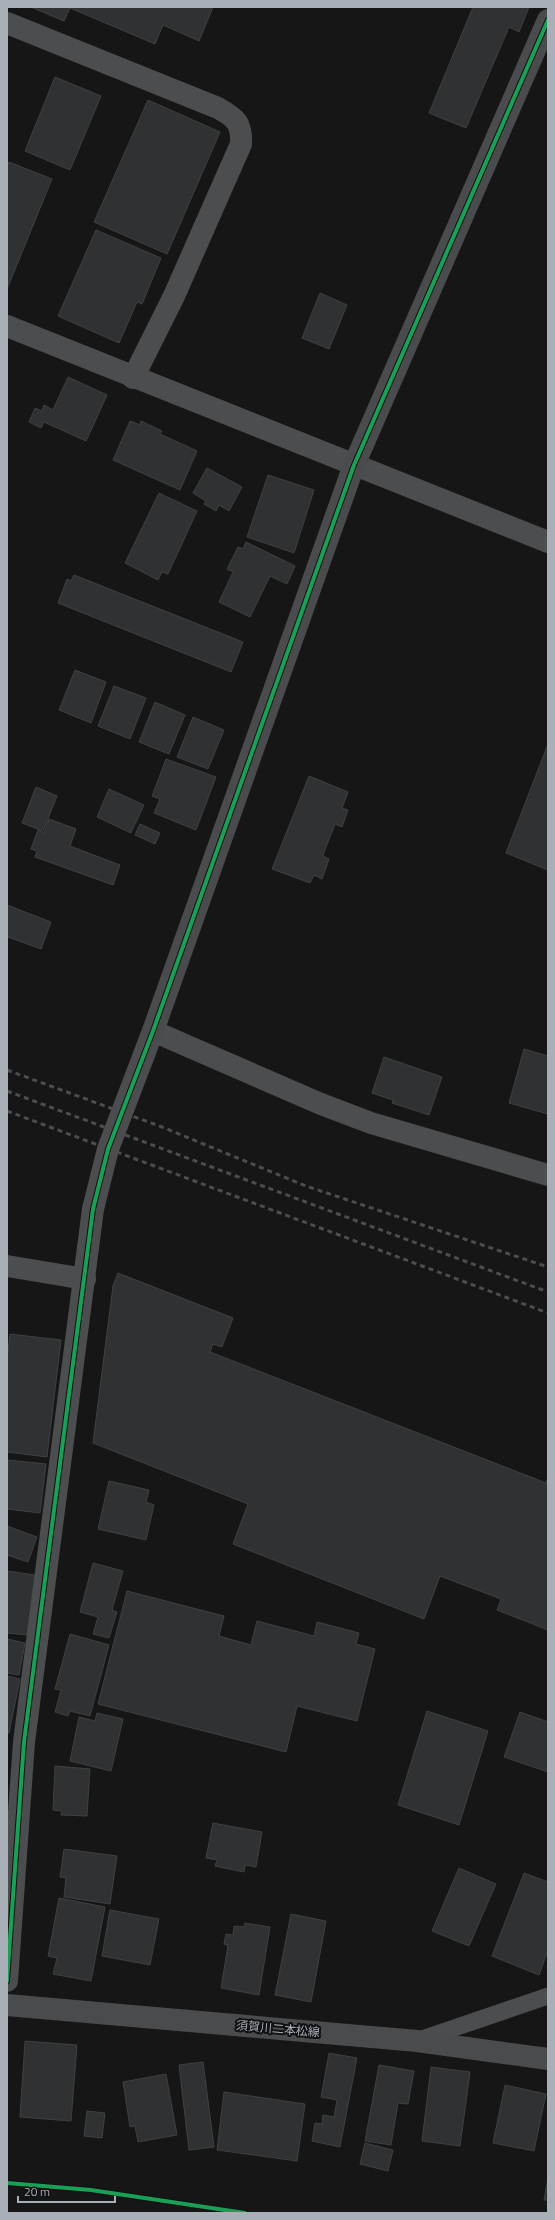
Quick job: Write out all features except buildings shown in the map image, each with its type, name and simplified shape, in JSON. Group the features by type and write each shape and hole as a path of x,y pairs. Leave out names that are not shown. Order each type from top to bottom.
{"street":[{"path":"7,1980 24,1742 93,1209 108,1149 153,1031 354,465 548,20"},
{"path":"7,23 218,108 238,122 241,130 241,144 238,151 174,296 133,378"},
{"path":"7,326 133,378 548,542"},
{"path":"153,1031 342,1112 419,1138 548,1175"},
{"path":"7,1266 85,1280"},
{"name":"須賀川二本松線","path":"7,2005 417,2041 548,2059"}],"lane":[{"path":"417,2041 548,1996"}],"railway":[{"path":"7,1070 162,1127 306,1186 548,1267"},
{"path":"7,1091 548,1292"},
{"path":"7,1111 548,1313"}],"cycle path":[{"path":"7,1981 24,1742 93,1209 108,1149 153,1031 354,465 548,20"},
{"path":"7,2183 91,2190 245,2213"}]}
